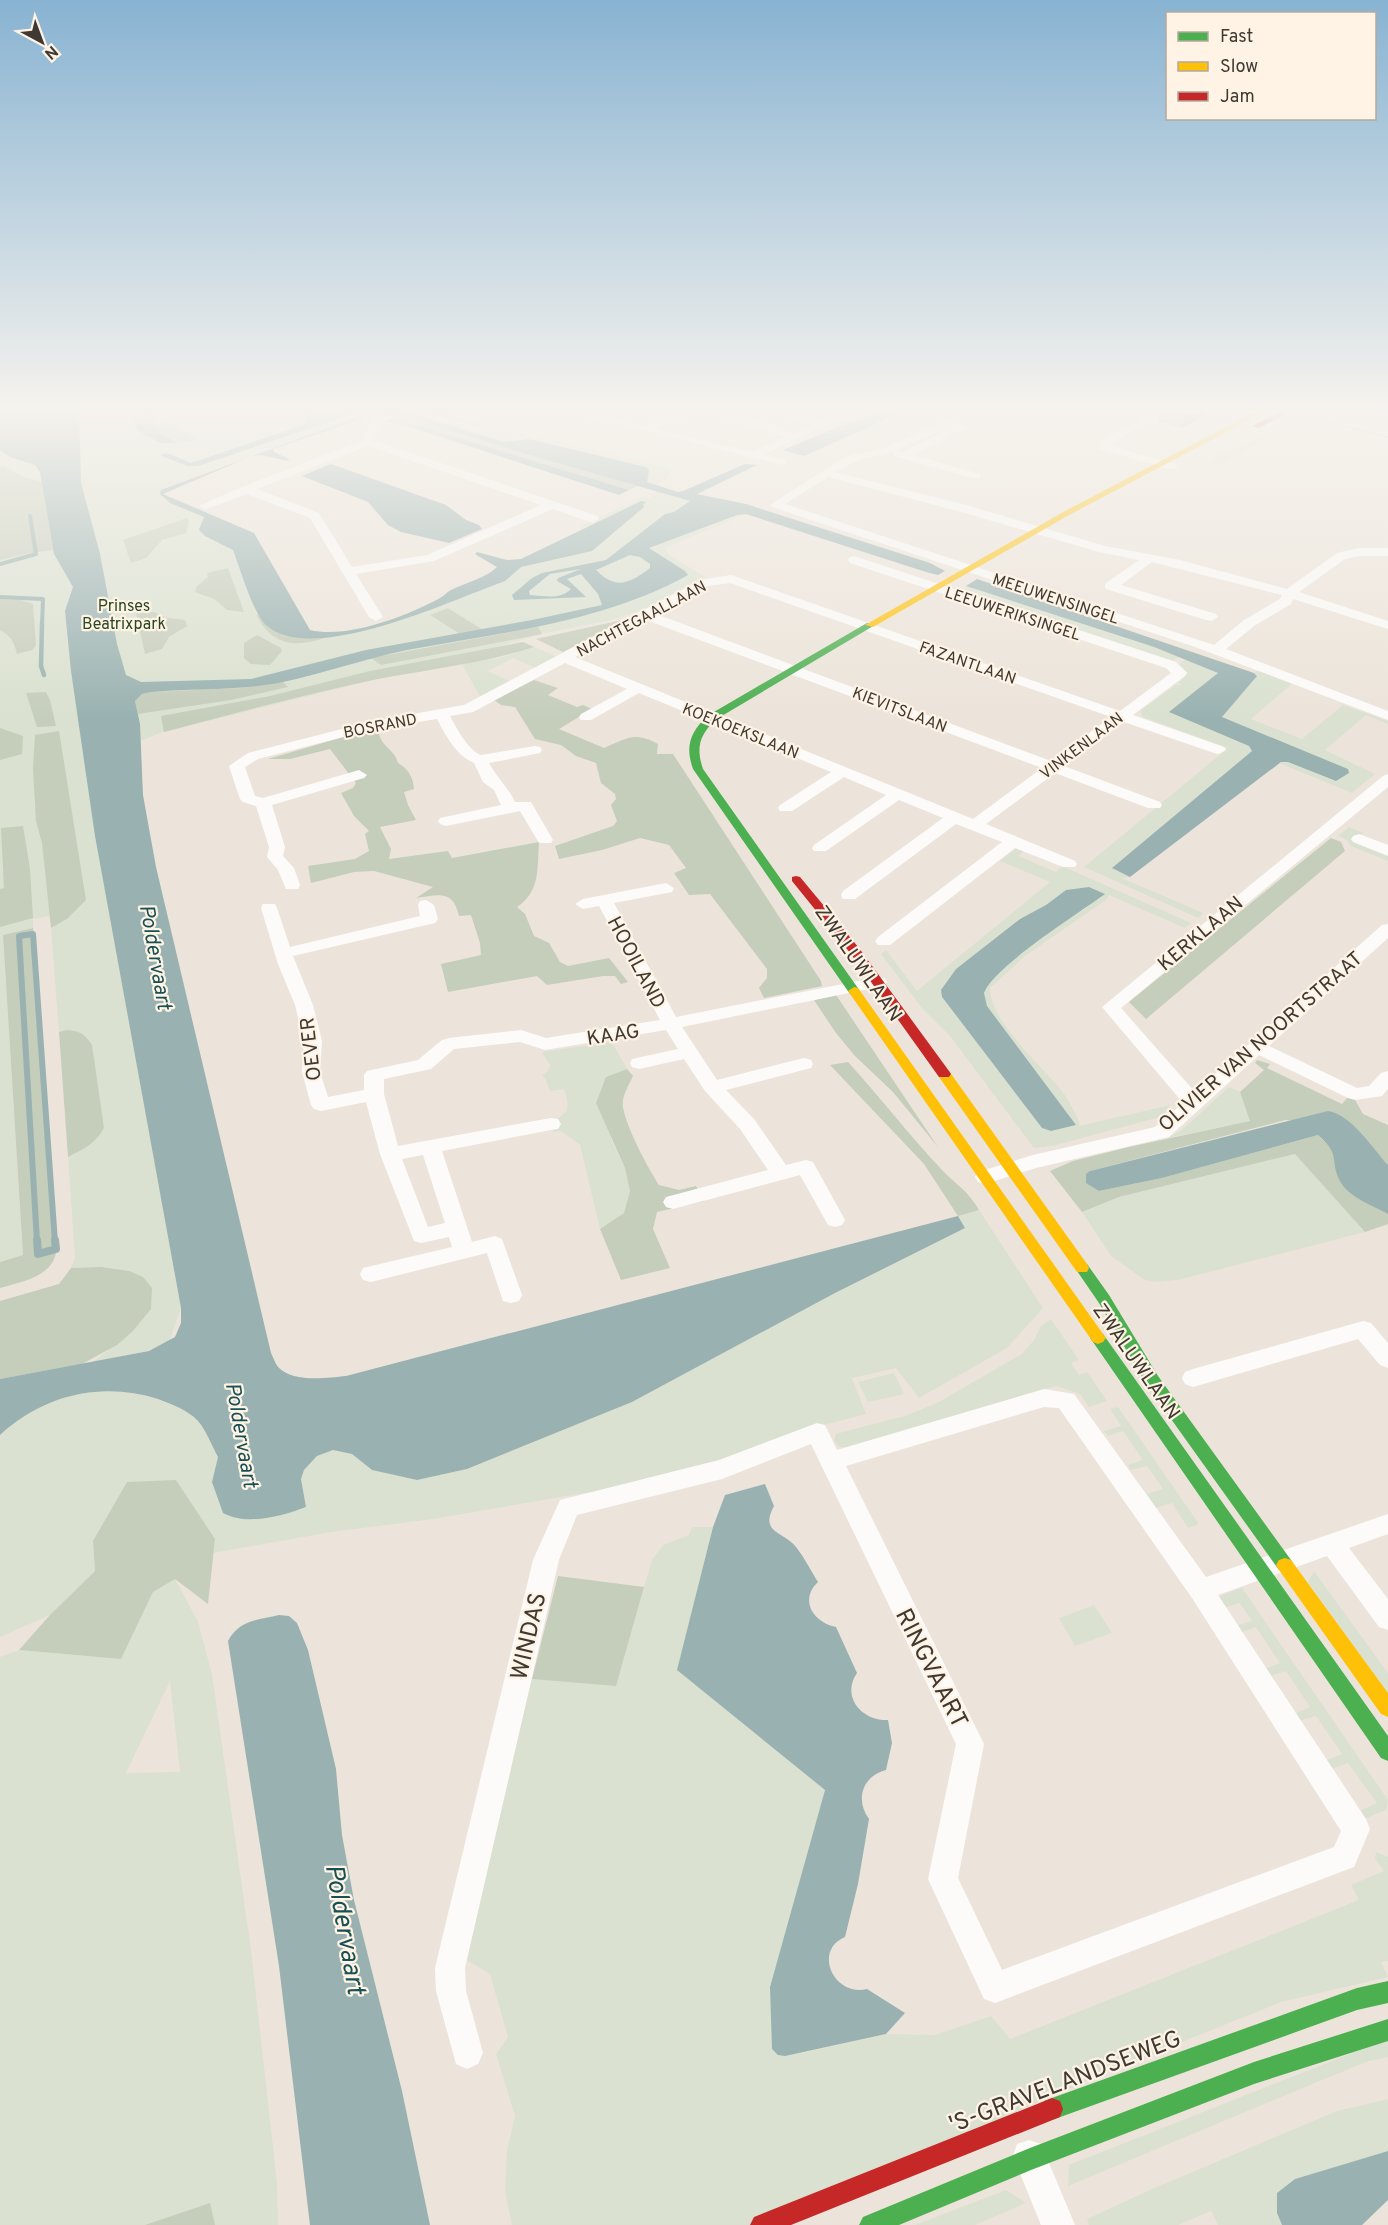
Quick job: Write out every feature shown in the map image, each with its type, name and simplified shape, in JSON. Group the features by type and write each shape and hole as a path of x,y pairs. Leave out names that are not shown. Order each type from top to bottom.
{"main road":[{"name":"ZWALUWLAAN","path":"1070,511 699,729 694,738 692,752 698,770 985,1177 1272,1566 1388,1708"},
{"name":"ZWALUWLAAN","path":"969,570 1051,535 1094,511"},
{"name":"ZWALUWLAAN","path":"710,738 716,720"},
{"name":"ZWALUWLAAN","path":"788,867 878,981 1104,1299 1152,1380 1388,1752"},
{"name":"'S-GRAVELANDSEWEG","path":"762,2225 1015,2122 1357,1999 1388,1992"},
{"path":"871,2225 1030,2159 1254,2073 1388,2030"}],"street":[{"path":"302,511 315,516 376,617"},
{"path":"349,571 430,558 539,511"},
{"path":"569,511 593,519"},
{"name":"MEEUWENSINGEL","path":"793,511 969,570 1221,646 1388,716"},
{"path":"971,511 1103,549 1150,558 1289,593 1388,625"},
{"path":"1221,646 1245,629 1249,623 1287,601 1289,593 1341,556 1359,552 1388,552"},
{"path":"1150,558 1111,586 1211,617"},
{"name":"LEEUWERIKSINGEL","path":"854,560 1171,665"},
{"name":"FAZANTLAAN","path":"717,580 731,579 1219,750"},
{"name":"NACHTEGAALLAAN","path":"566,658 705,583 717,580"},
{"name":"KIEVITSLAAN","path":"646,615 1154,805"},
{"name":"KOEKOEKSLAAN","path":"566,658 1069,864"},
{"name":"BOSRAND","path":"263,803 248,799 237,766 253,756 373,725 468,709 566,658"},
{"name":"VINKENLAAN","path":"974,826 1180,673 1171,665"},
{"path":"586,717 639,688"},
{"path":"442,714 456,740 463,745 468,755 480,760 535,750"},
{"path":"480,760 491,782 500,787 510,808"},
{"path":"786,808 843,771"},
{"path":"292,885 286,868 275,857 277,847 263,803 359,776"},
{"name":"KERKLAAN","path":"1194,1103 1111,1007 1388,779"},
{"path":"820,848 897,794"},
{"path":"446,821 525,805 545,840"},
{"path":"849,895 954,818"},
{"path":"1359,839 1388,850"},
{"path":"884,941 1013,842"},
{"name":"HOOILAND","path":"583,904 666,888"},
{"name":"HOOILAND","path":"604,900 671,1024 689,1052 712,1087 747,1124 781,1174"},
{"path":"285,953 429,919 426,905"},
{"name":"OEVER","path":"269,908 304,1005 313,1041 311,1072 321,1105 374,1094"},
{"name":"OLIVIER VAN NOORTSTRAAT","path":"985,1177 1033,1162 1162,1132 1255,1046 1388,929"},
{"name":"KAAG","path":"374,1094 374,1075 424,1065 449,1044 521,1036 545,1044 671,1024 878,981"},
{"path":"1255,1046 1355,1094 1374,1092 1388,1077"},
{"path":"639,1064 689,1052"},
{"path":"712,1087 804,1064"},
{"path":"374,1094 390,1154 421,1236 457,1228"},
{"path":"390,1154 551,1124"},
{"path":"430,1145 464,1252"},
{"path":"673,1202 806,1167 835,1220"},
{"path":"371,1274 495,1244 511,1295"},
{"path":"1193,1378 1362,1329 1388,1359"},
{"name":"RINGVAART","path":"1044,1398 1066,1400 1201,1590 1356,1829 1344,1857 995,1988 943,1879 970,1744 831,1461 1044,1398"},
{"name":"WINDAS","path":"467,2053 451,1991 450,1968 546,1560 569,1507 722,1469 817,1431 831,1461"},
{"path":"1201,1590 1388,1524"},
{"path":"1331,1543 1388,1619"},
{"path":"1015,2122 1058,2225"}],"green space":[{"name":"Prinses Beatrixpark","path":"0,511 199,511 253,535 310,637 347,634 379,625 460,592 617,515 588,528 581,526 613,511 734,511 746,514 665,548 669,555 705,577 702,578 704,580 656,605 611,620 541,634 457,659 160,733 85,763 119,967 181,1308 169,1342 149,1351 93,1362 133,1331 151,1309 101,1267 71,1268 75,1257 68,1157 93,1142 104,1128 97,1090 67,1030 59,1032 51,928 67,919 49,905 50,916 33,919 33,928 3,935 23,1255 0,1262"},
{"path":"0,511 47,511 53,550 0,560"},
{"path":"187,518 189,522 186,533 162,540 146,558 131,563 123,540"},
{"path":"228,568 244,612 227,610 214,599 195,592 197,586 208,577 207,573"},
{"path":"966,586 1179,657 1173,661 964,592"},
{"path":"0,599 21,600 33,604 36,646 32,650 17,654 12,640 0,630"},
{"path":"448,608 483,630 460,634 430,615"},
{"path":"154,612 167,618 185,620 187,626 169,637 162,649 145,654 136,613"},
{"path":"256,614 286,629 312,634 335,634 312,642 290,643 271,635"},
{"path":"631,618 563,652 536,639"},
{"path":"538,627 542,634 381,665 371,658"},
{"path":"257,635 281,648 282,651 270,665 251,664 244,658 244,643"},
{"path":"523,642 534,647 476,662 324,691 164,732 161,716 270,696 370,671"},
{"path":"534,647 558,657 536,668 513,658 488,671 509,681 480,696 461,663 500,658"},
{"path":"1186,659 1218,673 1170,712 1249,746 1252,751 1112,868 1130,877 1122,878 1203,913 1198,918 1084,867 1228,748 1143,717 1140,711 1175,685 1183,685 1178,683 1188,673 1179,664"},
{"path":"1259,670 1292,684 1251,719 1302,739 1343,705 1388,721 1388,724 1366,715 1325,750 1375,774 1352,793 1279,763 1288,762 1336,781 1348,769 1222,717 1257,674 1254,673"},
{"path":"534,680 558,688 548,695 577,707 583,705 592,709 559,729 604,748 631,737 643,738 658,744 657,754 673,754 821,981 822,986 764,998 759,988 767,978 767,969 710,894 689,895 674,873 686,868 669,845 640,838 602,850 559,859 555,846 613,826 617,821 611,805 616,799 615,794 601,783 596,763 576,756 561,745 535,739 515,707 501,705 494,700"},
{"path":"283,682 288,687 231,700 138,714 135,701 142,694 151,692 242,688"},
{"path":"46,692 56,726 37,727 26,693"},
{"path":"0,728 23,736 22,754 0,760"},
{"path":"371,729 379,734 398,763 407,770 414,789 404,792 416,820 380,827 391,849 389,859 448,851 452,858 539,842 534,886 525,901 517,907 525,914 534,936 549,943 560,962 568,966 609,958 628,982 621,984 615,976 603,976 547,985 537,976 448,992 441,964 481,955 480,943 471,915 459,916 453,901 444,896 416,898 433,887 374,871 354,872 311,883 308,866 355,859 369,851 365,834 369,831 354,816 341,793 353,788 356,783 330,749 290,759 268,759"},
{"path":"59,731 86,900 67,919 51,928 42,843 36,821 33,769 35,735"},
{"path":"23,826 30,869 33,918 0,927 0,889 4,888 1,828"},
{"path":"1349,827 1363,833 1353,842 1388,856 1388,861 1351,846 1347,840 1338,836"},
{"path":"1331,838 1341,842 1345,851 1146,1019 1129,1002"},
{"path":"1017,848 1024,851 1018,856 1056,872 1062,866 1191,923 1185,928 1109,895 1106,900 1025,956 990,988 992,1001 1007,1028 1064,1094 1080,1123 1079,1126 1171,1105 1160,1117 1052,1146 1034,1148 950,1036 922,1008 881,954 886,950 917,991 1050,882 1000,861","holes":["1089,887 1105,894 1019,955 991,982 984,993 987,1006 1076,1125 1051,1131 1042,1128 942,997 946,983 956,969 1020,919 1046,905 1066,890"]},
{"path":"33,928 56,1253 53,1261 42,1273 26,1281 0,1288 0,1262 23,1255 3,935"},
{"path":"836,995 938,1147 893,1092 855,1056 814,1000"},
{"path":"67,1030 82,1034 92,1045 104,1128 93,1142 68,1157 59,1032"},
{"path":"612,1042 627,1069 606,1077 611,1139 625,1168 630,1191 624,1213 600,1229 580,1145 561,1131 553,1132 552,1122 565,1112 568,1105 564,1089 550,1091 542,1075 548,1071 550,1065 542,1052"},
{"path":"1257,1060 1270,1064 1267,1068 1342,1104 1349,1096 1354,1098 1363,1114 1388,1125 1388,1165 1350,1123 1285,1120 1090,1171 1099,1191 1162,1178 1318,1135 1333,1150 1337,1172 1388,1214 1388,1224 1365,1232 1295,1154 1119,1197 1082,1212 1050,1171 1073,1161 1129,1147 1250,1121 1240,1092 1264,1070 1255,1063"},
{"path":"848,1062 930,1157 970,1197 979,1210 958,1216 924,1164 830,1065"},
{"path":"627,1069 633,1076 623,1099 623,1107 628,1125 654,1178 659,1185 679,1190 696,1186 704,1201 657,1212 653,1229 670,1268 621,1280 600,1229 624,1213 630,1191 625,1168 596,1103 606,1077"},
{"path":"1229,1087 1240,1092 1251,1121 1167,1138 1182,1130"},
{"path":"1295,1154 1365,1232 1178,1280 1156,1282 1145,1280 1111,1256 1082,1212 1119,1197"},
{"path":"979,1210 1043,1308 1007,1348 919,1398 896,1368 852,1378 866,1414 804,1430 722,1462 596,1491 433,1519 331,1532 213,1553 215,1539 93,1541 95,1571 50,1615 0,1637 0,1435 17,1421 54,1401 74,1395 116,1391 158,1399 174,1405 194,1417 209,1438 218,1457 212,1482 306,1507 301,1479 304,1470 317,1456 333,1450 352,1454 372,1470 417,1480 467,1469 632,1402 835,1293 965,1228 958,1216"},
{"path":"101,1267 129,1271 143,1277 152,1288 151,1309 133,1331 117,1345 82,1364 0,1379 0,1301 59,1284 71,1268"},
{"path":"1051,1319 1079,1360 1071,1363 1079,1375 1087,1372 1107,1401 1089,1407 1080,1394 1056,1386 846,1447 840,1447 834,1441 836,1434 905,1416 937,1403 1022,1354 1034,1340 1041,1326"},
{"path":"894,1373 904,1394 868,1402 858,1382"},
{"path":"1118,1407 1199,1524 1188,1528 1172,1503 1156,1508 1147,1494 1163,1489 1147,1466 1131,1470 1128,1465 1143,1460 1123,1431 1108,1436 1104,1431 1121,1426 1110,1409"},
{"path":"176,1480 215,1539 208,1604 175,1579 153,1592 121,1659 19,1650 50,1615 95,1571 93,1541 127,1482"},
{"path":"692,1527 713,1527 678,1670 825,1790 770,1987 802,2053 886,2034 935,2035 991,2016 1010,2039 1359,1900 1351,1885 1384,1871 1375,1859 1376,1852 1388,1857 1388,1961 1381,1962 1388,1977 1281,2002 1095,2077 762,2225 512,2225 505,2192 507,2151 515,2116 496,2054 508,2037 490,1974 463,1958 532,1679 616,1685 652,1560 663,1545 689,1535"},
{"path":"1314,1571 1388,1673 1388,1693 1308,1582"},
{"path":"558,1576 644,1587 616,1686 532,1679"},
{"path":"175,1579 198,1622 212,1674 251,1950 277,2183 278,2225 0,2225 0,1657 19,1650 121,1659 153,1592","holes":["170,1681 180,1772 126,1773"]},
{"path":"1242,1588 1388,1800 1386,1810 1364,1819 1360,1811 1377,1803 1348,1763 1331,1769 1325,1761 1342,1754 1316,1716 1299,1721 1294,1714 1310,1707 1286,1671 1269,1676 1264,1669 1280,1663 1256,1627 1240,1633 1236,1626 1252,1621 1240,1603 1223,1608 1219,1600 1220,1596"},
{"path":"1094,1605 1112,1633 1075,1646 1059,1618"},
{"path":"1388,2039 1388,2057 1369,2061 1068,2186 1069,2165"},
{"path":"1388,2099 1388,2151 1295,2179 1277,2213 1282,2225 1218,2225 1211,2211 1178,2225 1089,2225 1087,2219 1152,2189 1337,2111"},
{"path":"1006,2190 1026,2203 975,2225 915,2225"},
{"path":"210,2203 215,2225 145,2225"}],"water":[{"name":"Poldervaart","path":"47,511 88,511 100,554 117,644 126,675 141,682 251,679 366,650 602,605 598,594 581,574 567,579 586,597 514,600 512,595 532,578 542,573 606,560 665,514 676,511 767,511 930,563 945,571 938,575 926,572 746,514 737,515 649,548 688,575 655,591 586,615 551,624 407,650 283,682 234,688 151,692 142,694 135,701 140,724 143,795 156,867 271,1353 278,1367 284,1372 301,1377 346,1376 958,1216 965,1228 835,1293 632,1402 467,1469 417,1480 372,1470 352,1454 333,1450 317,1456 304,1470 301,1479 306,1507 286,1514 243,1519 223,1513 212,1482 218,1457 204,1429 189,1414 158,1399 116,1391 74,1395 35,1410 0,1435 0,1379 149,1351 175,1337 181,1323 181,1308 95,836 71,671 65,611 73,587 54,554","holes":["630,555 640,557 650,564 650,568 629,581 616,582 596,570","581,569 558,578 557,581 571,589 562,595 530,595 529,591 550,574"]},
{"path":"189,511 202,511 254,533 310,630 325,632 359,629 394,618 426,605 497,567 475,554 477,552 507,560 521,559 621,511 639,511 592,551 521,567 505,581 419,614 348,634 316,638 287,636 266,625 252,601 233,550 205,536 199,530 204,517"},
{"path":"376,511 454,511 482,529 449,543 401,532 388,525"},
{"path":"977,579 1254,673 1257,676 1222,717 1348,769 1349,773 1336,781 1288,762 1281,762 1130,877 1112,868 1252,751 1249,746 1169,712 1218,673 1154,647 966,586"},
{"path":"1089,887 1105,894 1019,955 991,982 984,993 987,1006 1076,1125 1051,1131 1042,1128 942,997 941,990 956,969 1020,919 1046,905 1066,890"},
{"path":"1328,1111 1353,1125 1388,1165 1388,1214 1355,1197 1344,1187 1337,1174 1333,1153 1318,1135 1162,1178 1099,1191 1086,1183 1086,1174 1090,1171"},
{"path":"765,1484 774,1506 770,1514 770,1525 794,1545 818,1582 810,1596 811,1609 821,1620 836,1627 857,1673 851,1690 856,1706 870,1716 888,1720 892,1743 886,1770 871,1778 863,1790 862,1804 869,1819 858,1884 845,1937 835,1943 830,1952 831,1971 845,1986 855,1990 867,1989 905,2013 886,2034 785,2056 778,2055 772,2049 770,1987 825,1790 677,1670 713,1527 725,1495"},
{"name":"Poldervaart","path":"279,1615 289,1616 297,1623 308,1650 336,1769 342,1835 354,1900 402,2091 430,2225 310,2225 279,1966 228,1641 232,1634 243,1625"},
{"path":"1388,2151 1388,2200 1362,2225 1282,2225 1277,2213 1277,2193 1295,2179"}],"waterway":[{"path":"0,564 36,554 30,516"},
{"path":"0,597 43,599 42,624"},
{"path":"42,623 41,666 44,675"},
{"path":"37,1242 19,936 33,934 55,1242"},
{"path":"37,1240 38,1254 56,1249 55,1240"}],"traffic: fast":[{"path":"854,991 698,769 693,747 696,735 711,718 870,625"},
{"path":"1082,1268 1104,1299 1152,1380 1285,1565"},
{"path":"1098,1338 1388,1752"},
{"path":"1052,2109 1357,1999 1388,1992"},
{"path":"871,2225 1030,2159 1254,2073 1388,2030"}],"traffic: slow":[{"path":"870,625 1072,511"},
{"path":"854,991 1098,1338"},
{"path":"944,1074 1082,1268"},
{"path":"1285,1565 1388,1708"}],"traffic: jam":[{"path":"796,879 855,951 944,1074"},
{"path":"762,2225 1052,2109"}]}
